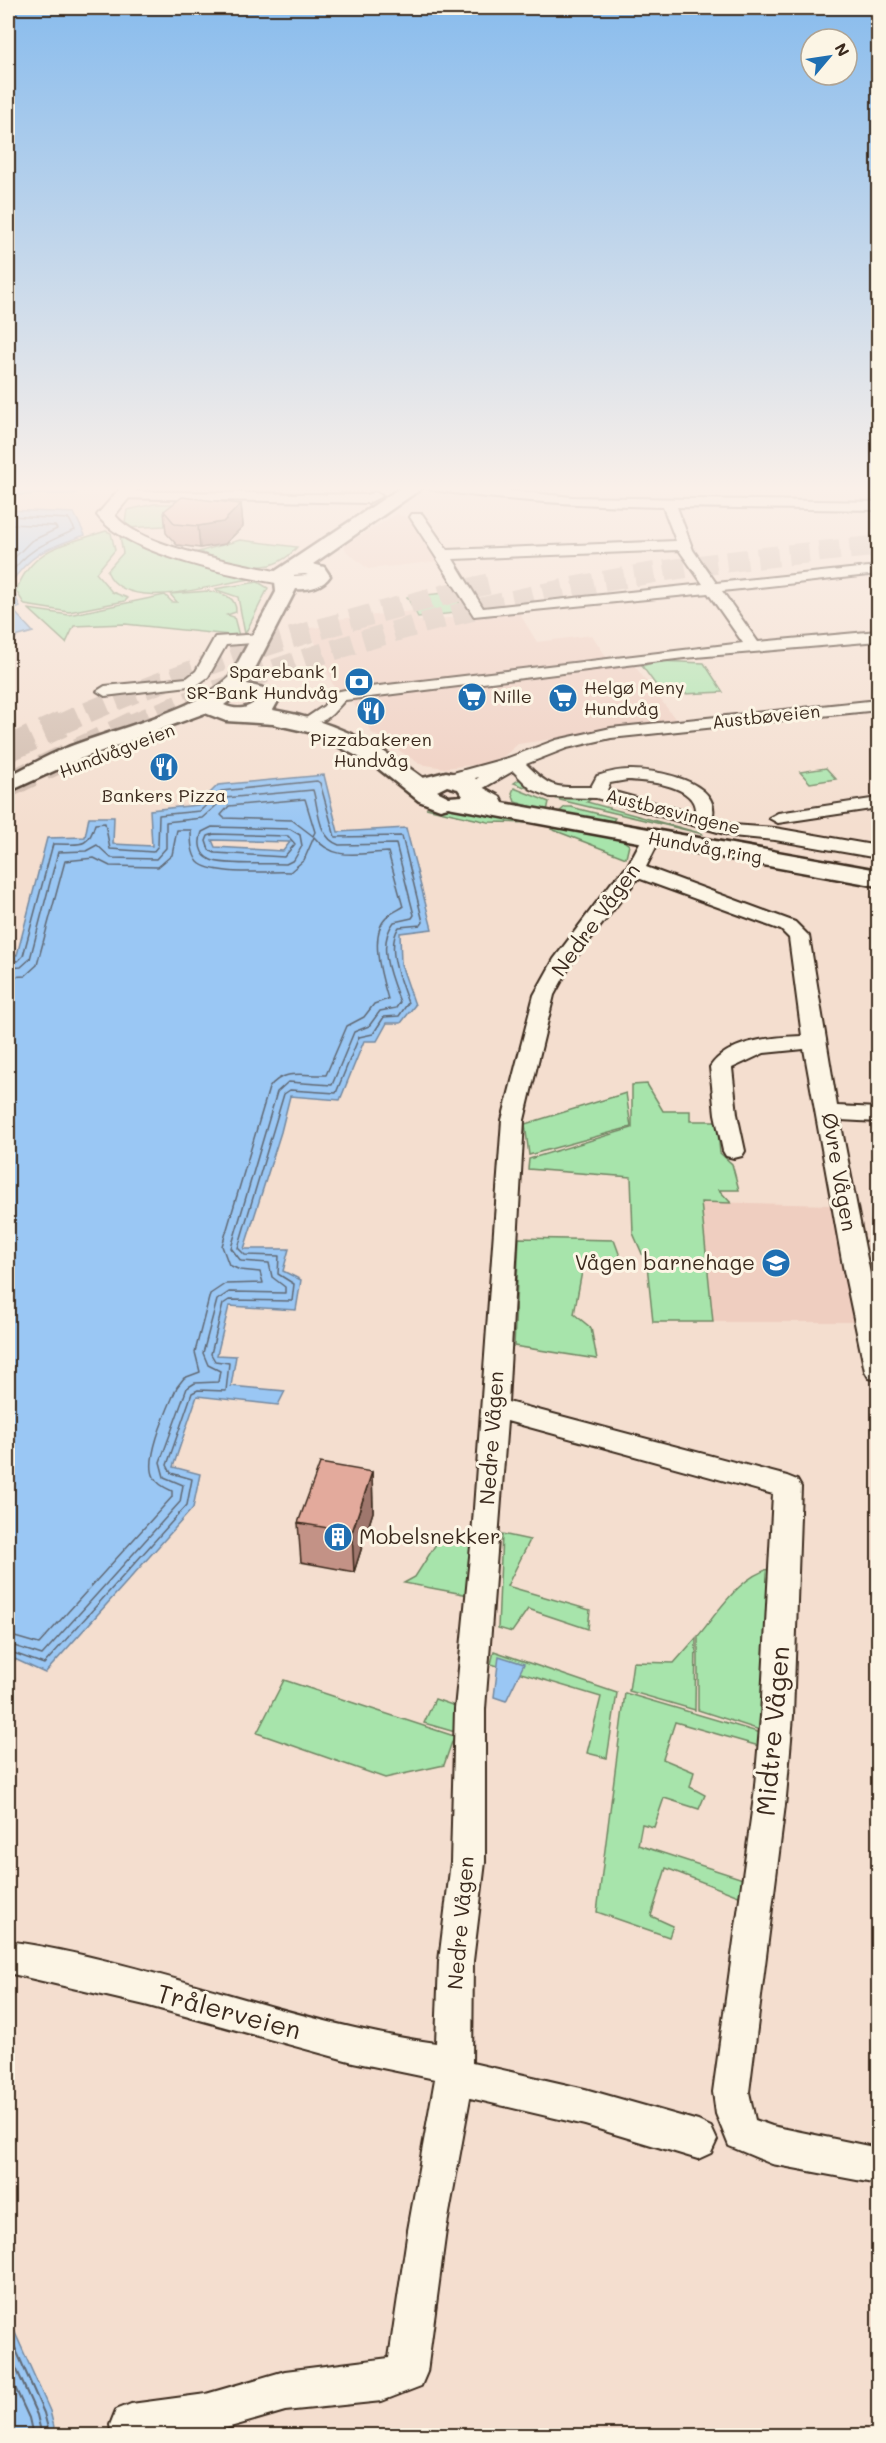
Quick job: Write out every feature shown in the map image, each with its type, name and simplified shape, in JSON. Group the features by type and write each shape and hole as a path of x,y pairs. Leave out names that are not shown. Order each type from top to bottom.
{"main road":[{"path":"282,600 239,680 229,705 263,708 259,674 295,600"},
{"name":"Hundvåg ring","path":"262,697 358,736 409,767 454,789"},
{"name":"Hundvåg ring","path":"229,705 333,731 454,789 531,817 879,878"},
{"name":"Hundvågveien","path":"8,785 72,754 229,705"},
{"name":"Hundvågveien","path":"8,799 109,751 188,724 229,705"}],"street":[{"path":"471,600 479,613 599,600"},
{"path":"719,600 753,646"},
{"path":"314,718 330,709 337,697 345,694 753,646 879,636"},
{"path":"105,691 191,682 202,674 221,640 261,639"},
{"name":"Austbøveien","path":"454,789 513,762 562,744 611,733 879,705"},
{"path":"757,733 840,723 829,710"},
{"name":"Austbøsvingene","path":"513,762 537,785 550,792 597,793 732,830 747,830 879,852"},
{"path":"597,793 603,780 611,776 648,774 693,789 699,794 705,805 702,820"},
{"path":"778,818 879,803"},
{"name":"Nedre Vågen","path":"133,2436 130,2424 206,2414 285,2391 382,2381 407,2372 427,2230 453,2089 456,1961 468,1862 470,1709 486,1536 513,1120 534,1027 544,995 561,963 619,886 635,870 651,838"},
{"name":"Øvre Vågen","path":"635,870 795,930 800,942 814,1042 829,1113 864,1313 879,1371"},
{"path":"734,1151 721,1067 763,1045 814,1042"},
{"path":"829,1113 879,1116"},
{"name":"Midtre Vågen","path":"494,1408 787,1488 773,1767 731,2092 734,2114 742,2133 772,2145 879,2166"},
{"name":"Trålerveien","path":"8,1957 187,2000 452,2070"},
{"path":"452,2070 698,2140"}],"shaded area":[{"path":"413,611 419,621 518,611 537,642 592,635 607,658 627,656 677,721 518,744 504,756 483,764 444,768 420,764 372,733 346,691 336,692 309,628 340,625 338,619"},
{"name":"Vågen barnehage","path":"701,1202 835,1205 855,1322 713,1322"}],"green space":[{"path":"22,600 126,600 69,612 25,605"},
{"path":"141,600 177,602 175,600 232,600 236,612 227,615 234,617 239,636 125,624 74,626 66,643 29,609 69,615"},
{"path":"239,600 262,600 245,634"},
{"path":"409,600 458,600 465,612 418,617"},
{"path":"658,661 704,663 723,692 663,695 642,666"},
{"path":"826,768 836,779 810,783 800,772"},
{"path":"523,777 548,794 564,798 595,796 587,802 703,834 560,800 514,783"},
{"path":"514,788 549,802 547,811 515,802 512,793"},
{"path":"565,807 615,818 613,821 558,813"},
{"path":"426,808 467,809 537,823 488,822"},
{"path":"552,827 621,839 629,845 626,858 551,829"},
{"path":"647,1084 663,1111 690,1111 690,1121 717,1121 720,1153 732,1164 739,1190 719,1190 731,1203 701,1202 713,1322 653,1322 647,1265 633,1233 631,1177 528,1169 529,1159 632,1128 632,1085"},
{"path":"626,1093 631,1127 529,1155 525,1124"},
{"path":"519,1238 614,1240 621,1259 584,1261 574,1314 591,1328 597,1359 514,1346"},
{"path":"428,1533 471,1546 469,1595 404,1583 415,1577 436,1544"},
{"path":"502,1534 530,1540 507,1586 590,1610 588,1629 528,1609 512,1632 498,1628"},
{"path":"776,1567 766,1732 698,1710 698,1636 741,1585 763,1571"},
{"path":"696,1638 695,1710 629,1691 633,1662 674,1663"},
{"path":"494,1651 617,1693 607,1758 587,1753 601,1697 491,1664"},
{"path":"284,1680 454,1736 444,1765 385,1778 257,1733"},
{"path":"625,1693 761,1733 759,1746 675,1722 663,1759 694,1772 690,1787 705,1795 699,1809 664,1798 654,1827 642,1824 638,1845 743,1879 741,1897 666,1868 651,1916 673,1926 669,1937 597,1912"},
{"path":"435,1699 458,1707 455,1732 424,1723"}],"water":[{"path":"8,600 17,600 20,607 13,610 33,632 8,639"},
{"path":"324,775 338,832 406,828 432,929 400,933 401,964 415,1005 401,1023 387,1023 377,1041 364,1041 340,1100 290,1096 244,1249 289,1249 283,1271 301,1280 296,1310 229,1306 217,1355 236,1356 231,1386 285,1391 278,1405 197,1396 173,1467 200,1474 193,1508 45,1673 8,1656 8,954 17,955 47,838 85,837 89,817 114,817 113,844 152,846 150,810 198,805 218,785","holes":["212,840 290,842 283,851 215,847"]},
{"path":"499,1656 524,1664 506,1701 494,1697"},
{"path":"8,2317 50,2411 56,2435 8,2435"}],"building":[{"path":"320,1463 372,1472 352,1532 298,1523"}],"tunnel":[{"path":"59,725 163,681 216,662 324,628 426,600"},
{"path":"130,725 258,675 323,653 455,615 518,600"},
{"path":"8,749 62,724"},
{"path":"8,785 134,724"}],"place":[{"name":"Sparebank 1 SR-Bank Hundvåg","path":"359,682"},
{"name":"Nille","path":"472,697"},
{"name":"Helgø Meny Hundvåg","path":"563,698"},
{"name":"Pizzabakeren Hundvåg","path":"371,711"},
{"name":"Bankers Pizza","path":"164,767"},
{"name":"Vågen barnehage","path":"776,1263"},
{"name":"Mobelsnekker","path":"338,1537"}]}
